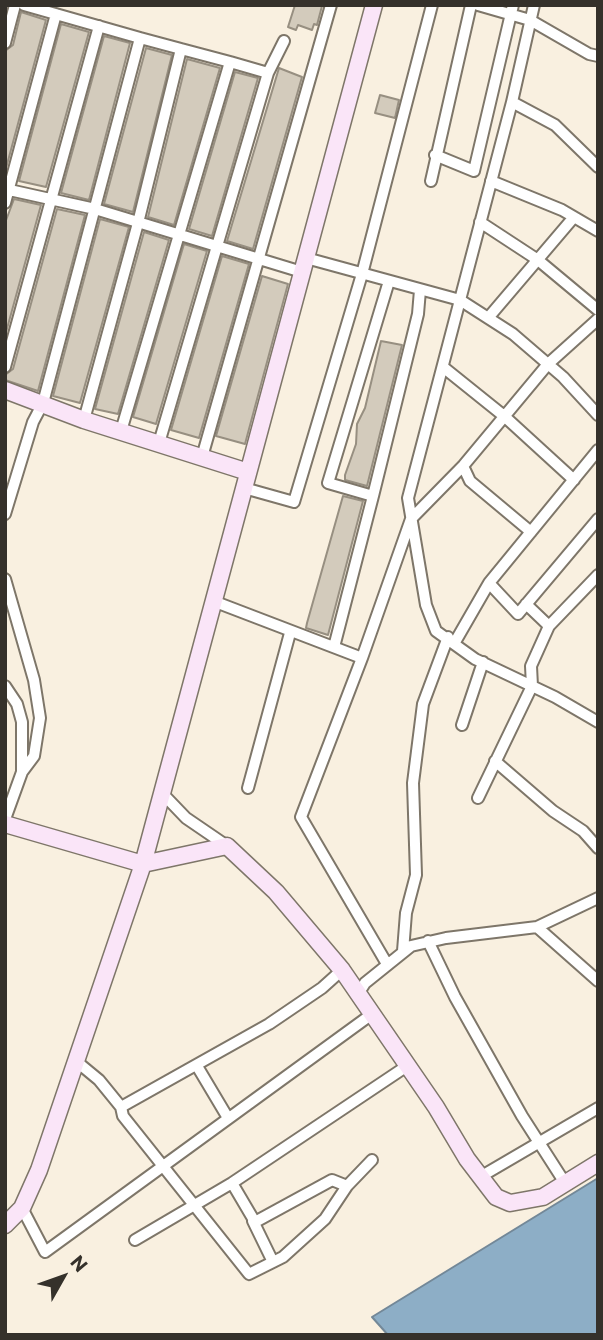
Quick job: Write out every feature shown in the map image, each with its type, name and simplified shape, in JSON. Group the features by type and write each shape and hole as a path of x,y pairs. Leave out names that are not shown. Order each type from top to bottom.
{"street":[{"path":"5,43 15,5"},
{"path":"24,5 268,73"},
{"path":"202,457 331,5"},
{"path":"5,1225 22,1208 39,1170 143,864 374,5"},
{"path":"5,390 84,420 202,457 294,502 362,274 432,5"},
{"path":"431,181 471,5"},
{"path":"478,5 512,10 589,54 598,56"},
{"path":"534,5 512,102 408,498 426,605 436,631 452,639 483,662 532,685 598,722"},
{"path":"435,155 474,171 512,10"},
{"path":"5,203 56,14"},
{"path":"5,367 99,26"},
{"path":"5,514 33,422 43,403 140,38"},
{"path":"159,443 268,73 284,41"},
{"path":"84,420 138,223 181,49"},
{"path":"121,431 176,234 230,62"},
{"path":"512,102 555,125 598,167"},
{"path":"491,181 574,217 598,231"},
{"path":"7,190 95,209 258,259 362,274 460,300 548,364 598,415"},
{"path":"488,318 574,217"},
{"path":"480,222 538,260 598,310"},
{"path":"373,496 328,484 389,281"},
{"path":"334,647 418,314 420,290"},
{"path":"387,964 302,817 411,519 463,466 548,364 598,318"},
{"path":"443,367 504,416 573,480"},
{"path":"403,951 406,913 416,875 415,761 423,704 452,639 489,583 598,450"},
{"path":"463,466 470,481 531,532"},
{"path":"489,583 518,614 598,519"},
{"path":"478,798 532,685 531,666 549,626 598,575"},
{"path":"5,579 34,680 40,718 34,756 22,772 5,819"},
{"path":"213,601 290,633 362,658"},
{"path":"526,604 549,626"},
{"path":"248,788 290,633"},
{"path":"462,725 483,662"},
{"path":"5,687 22,722 22,772"},
{"path":"495,761 597,845"},
{"path":"162,793 186,818 227,846 276,892 342,970 496,1197 510,1203 543,1197 598,1163"},
{"path":"5,824 143,864 227,846"},
{"path":"358,994 365,983 403,951 428,941 537,927 598,898"},
{"path":"537,927 598,981"},
{"path":"428,941 455,997 565,1183"},
{"path":"121,1107 269,1024 322,988 342,970"},
{"path":"22,1208 45,1252 162,1164 372,1014"},
{"path":"76,1061 99,1080 121,1107 123,1115 249,1273 273,1262 325,1219 347,1186 372,1160"},
{"path":"197,1066 228,1118"},
{"path":"135,1240 232,1183 407,1066"},
{"path":"480,1177 598,1108"},
{"path":"253,1221 332,1180 347,1186"},
{"path":"232,1183 273,1262"}],"water":[{"path":"598,1178 598,1335 388,1335 372,1317"}],"building":[{"path":"295,5 322,6 317,25 314,24 312,30 298,25 296,30 288,27"},
{"path":"21,12 46,20 5,172 5,51 13,45"},
{"path":"61,24 89,32 46,187 19,181"},
{"path":"104,36 130,43 89,200 61,193"},
{"path":"146,48 172,55 133,212 104,204"},
{"path":"187,59 220,68 174,225 148,217"},
{"path":"279,68 302,77 253,249 227,241"},
{"path":"235,72 258,78 212,236 189,229"},
{"path":"380,95 399,100 395,118 375,113"},
{"path":"14,199 41,205 5,336 5,223"},
{"path":"57,209 85,215 38,391 5,380 5,375 13,369"},
{"path":"100,219 129,227 80,403 53,396"},
{"path":"144,232 169,240 118,414 95,409"},
{"path":"184,244 207,251 156,424 133,417"},
{"path":"222,256 249,264 199,438 171,430"},
{"path":"262,276 288,284 245,444 216,436"},
{"path":"381,341 402,345 367,486 345,480 345,475 356,444 357,424 365,408"},
{"path":"343,496 363,501 328,635 306,628"}]}
